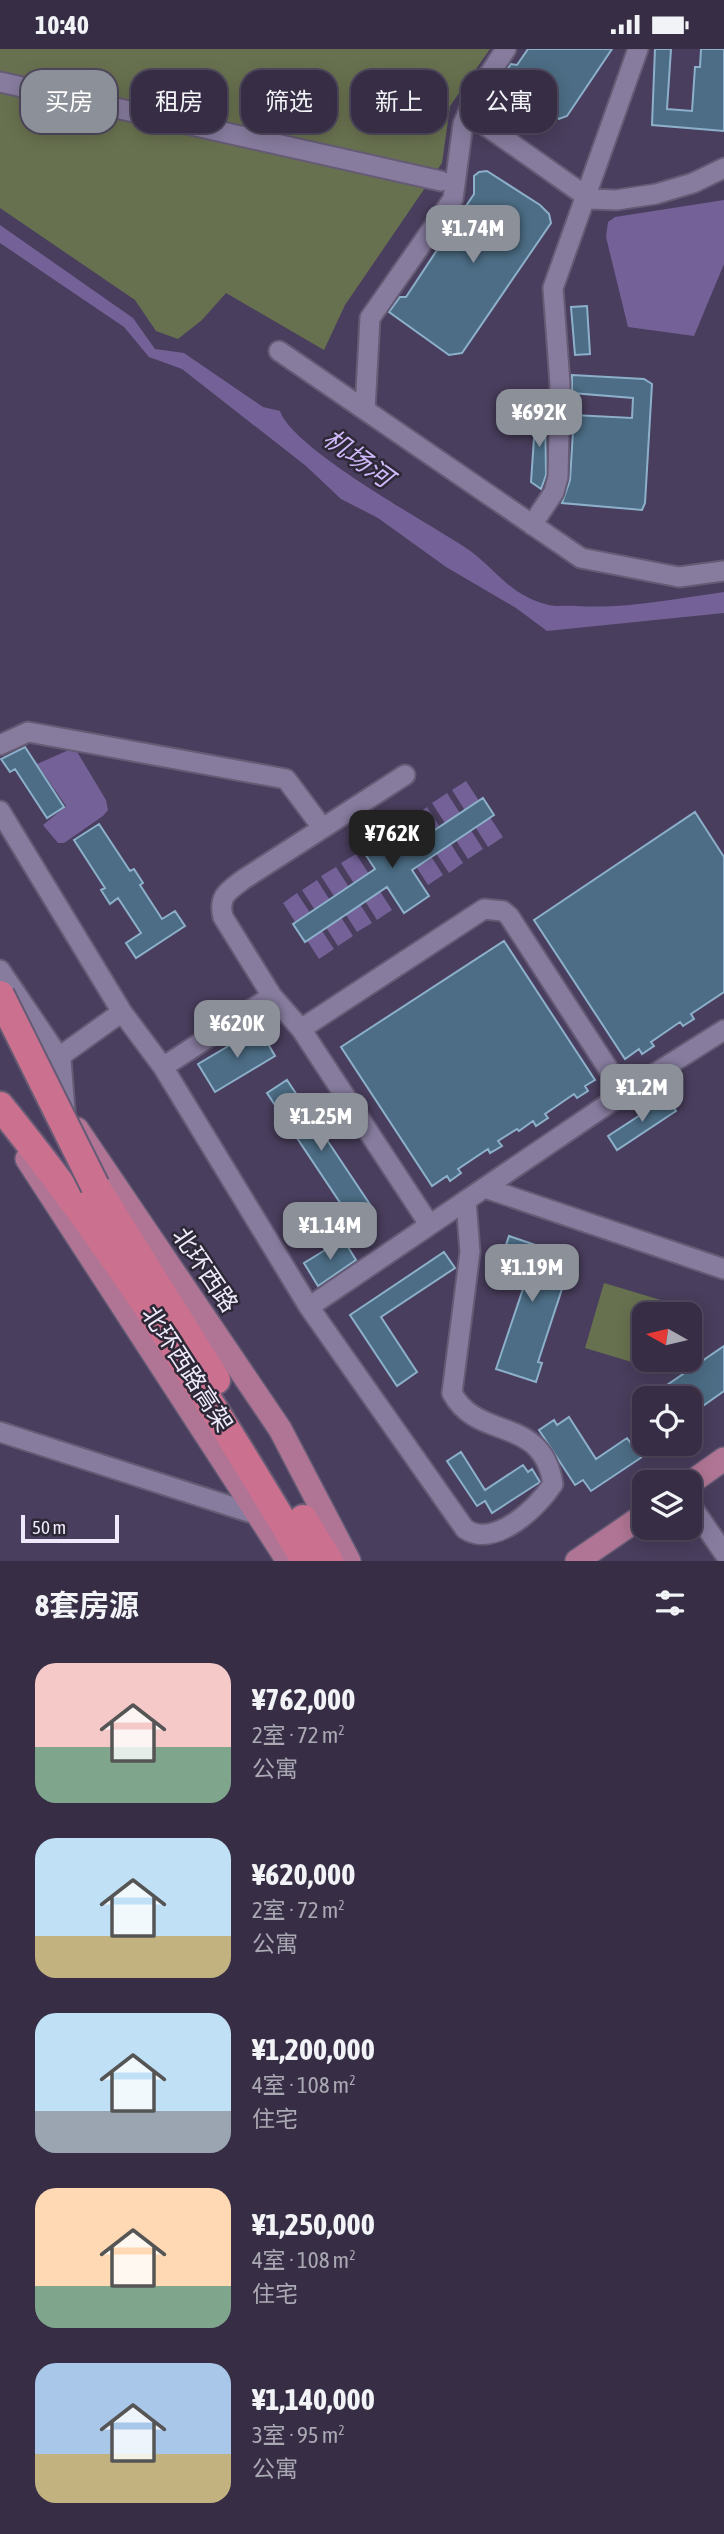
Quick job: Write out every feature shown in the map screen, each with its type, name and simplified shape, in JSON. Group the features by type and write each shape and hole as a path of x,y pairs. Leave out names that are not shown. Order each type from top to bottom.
{"highway":[{"name":"北环西路高架","path":"0,995 95,1186 329,1561"},
{"name":"北环西路高架","path":"0,1106 62,1182 242,1453 306,1561"}],"main road":[{"name":"北环西路","path":"0,1018 280,1429 349,1561"},
{"path":"0,1118 288,1561"},
{"path":"702,1475 724,1459"},
{"path":"578,1561 632,1523"}],"street":[{"path":"492,70 506,49"},
{"path":"532,525 554,492 558,477 560,384 553,288 638,49"},
{"path":"0,82 441,181"},
{"path":"365,410 370,318 453,199 462,133"},
{"path":"496,133 585,197 616,200 656,194 693,183 724,168"},
{"path":"278,351 581,558 679,577 724,571"},
{"path":"0,745 28,732 286,779 321,826"},
{"path":"405,775 321,826 224,894 220,903 223,917 272,996 301,1029 429,1224"},
{"path":"0,811 122,1012 163,1067 309,1307 465,1529 481,1535 497,1532 541,1501 553,1483 550,1462 529,1440 468,1413 458,1405 452,1393 470,1252 466,1201"},
{"path":"301,1029 484,909 492,908 509,916 624,1093"},
{"path":"0,970 59,1057 65,1111"},
{"path":"163,1067 272,996"},
{"path":"59,1057 122,1012"},
{"path":"309,1307 624,1093 724,1030"},
{"path":"485,1188 724,1269"},
{"path":"0,1432 261,1516"},
{"path":"702,1521 724,1553"}],"green space":[{"path":"0,49 490,49 475,70 461,70 461,90 450,106 447,127 447,70 351,70 351,133 446,133 442,163 345,305 324,350 226,293 202,320 178,339 156,331 135,300 0,208"},
{"path":"604,1283 667,1302 632,1302 632,1362 585,1348"}],"shaded area":[{"path":"724,200 724,264 694,336 628,327 606,237 608,222 615,217"},
{"path":"0,225 133,318 155,349 184,353 263,407 280,411 290,427 309,445 362,483 463,546 522,595 552,606 595,607 650,603 724,592 724,613 547,631 516,608 446,567 378,518 341,499 306,466 182,369 149,357 124,327 0,243"},
{"path":"71,749 76,750 106,800 108,810 64,843 58,843 43,825 66,806 37,764"},
{"path":"466,781 503,837 488,847 452,790"},
{"path":"447,793 483,849 468,859 432,803"},
{"path":"427,807 463,863 449,873 412,817"},
{"path":"407,819 443,875 428,885 392,829"},
{"path":"356,854 392,910 377,920 341,863"},
{"path":"336,867 372,923 357,932 321,876"},
{"path":"317,880 353,936 338,946 302,890"},
{"path":"297,893 334,949 319,959 283,903"}],"building":[{"path":"528,49 612,49 567,116 559,119 557,70 507,70 511,64 517,65"},
{"path":"655,49 671,49 667,109 692,111 695,67 700,67 701,49 724,49 724,131 652,125"},
{"path":"487,171 540,205 549,214 551,223 462,353 449,355 389,312 400,297 406,297 474,194 474,176"},
{"path":"587,306 590,354 575,355 571,307"},
{"path":"572,375 644,379 652,384 645,503 642,510 562,503 570,480 574,415 632,418 633,398 572,393"},
{"path":"545,403 546,475 541,489 531,482 536,409"},
{"path":"25,747 64,807 47,818 15,769 10,772 1,759"},
{"path":"483,798 494,815 412,870 429,896 404,913 387,887 305,942 293,924 375,869 356,840 381,824 400,853"},
{"path":"695,812 724,857 724,992 691,1014 694,1019 683,1026 680,1022 651,1042 654,1046 642,1054 639,1049 625,1059 534,920"},
{"path":"99,824 130,871 134,869 143,883 140,885 162,919 175,911 185,926 136,958 126,943 141,933 118,898 110,904 101,890 105,888 74,840"},
{"path":"504,941 595,1080 585,1086 588,1091 577,1098 574,1094 545,1114 548,1118 536,1126 533,1121 519,1131 517,1129 498,1141 502,1146 490,1153 488,1149 458,1169 461,1173 450,1181 447,1176 432,1186 341,1047"},
{"path":"259,1028 275,1056 215,1092 198,1064"},
{"path":"287,1080 375,1212 355,1225 267,1093"},
{"path":"668,1097 676,1111 617,1150 608,1136"},
{"path":"509,1236 577,1259 570,1279 566,1277 538,1362 542,1363 536,1382 496,1369 526,1280 497,1271"},
{"path":"343,1239 356,1260 318,1286 304,1263"},
{"path":"444,1252 455,1268 381,1317 417,1372 397,1386 350,1315"},
{"path":"724,1346 724,1391 702,1407 702,1386 666,1386 686,1372 702,1372 702,1361"},
{"path":"569,1417 596,1459 627,1438 632,1445 632,1456 644,1456 591,1491 583,1480 575,1485 539,1430 554,1420 557,1425"},
{"path":"461,1452 485,1490 523,1465 528,1472 532,1469 540,1482 492,1513 485,1501 477,1506 447,1461"}],"water label":[{"name":"机场河","path":"358,458"}]}
